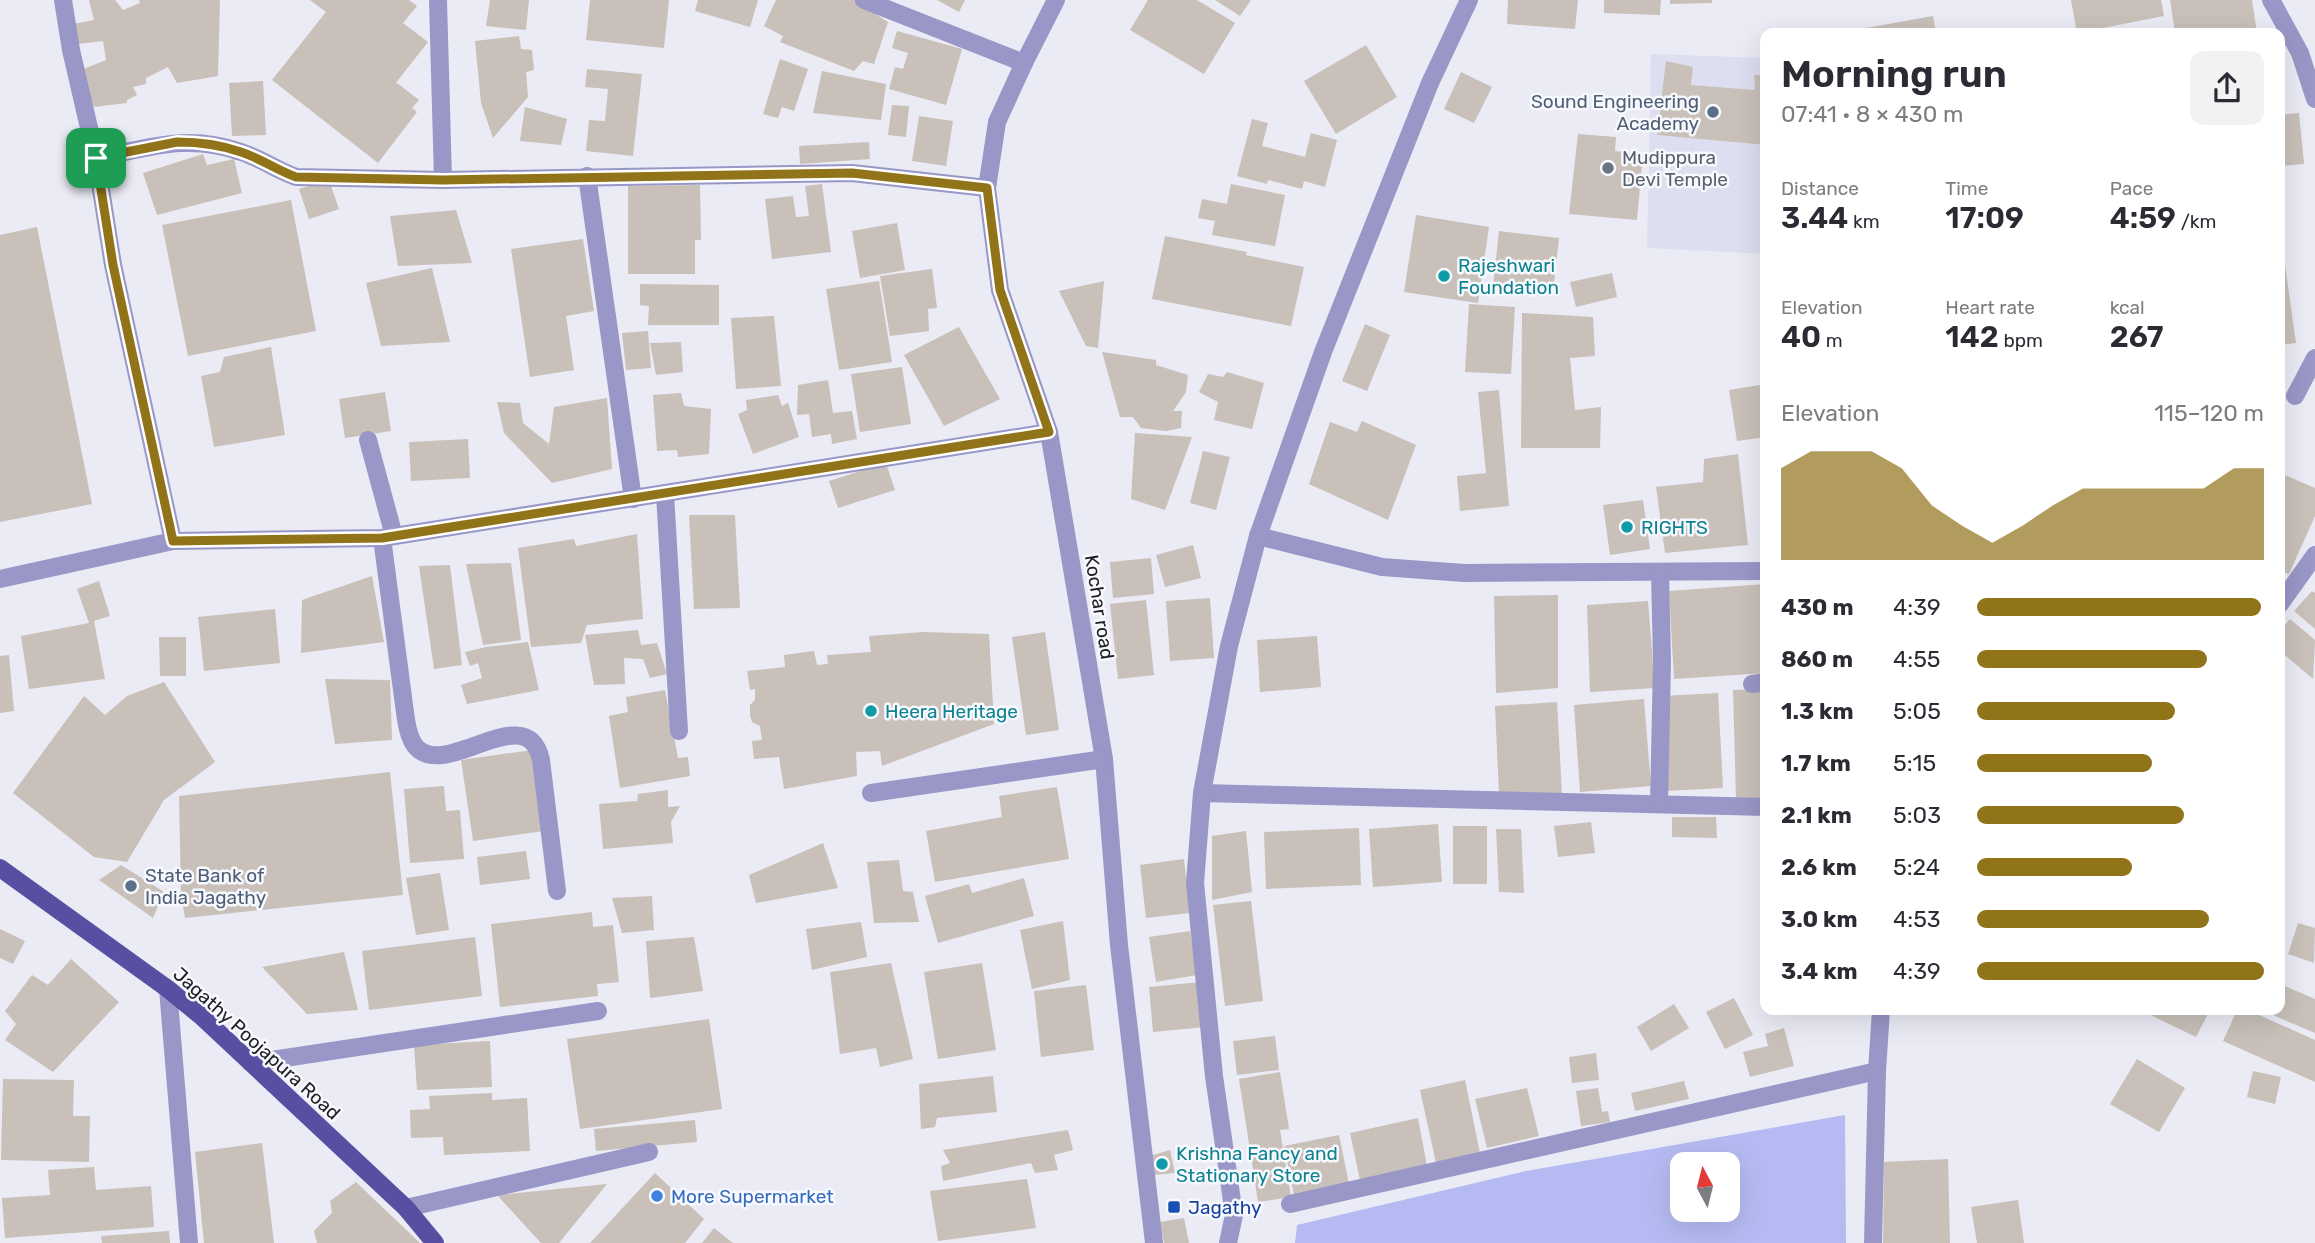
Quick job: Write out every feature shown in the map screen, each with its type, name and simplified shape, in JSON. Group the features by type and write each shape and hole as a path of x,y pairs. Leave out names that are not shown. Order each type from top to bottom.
{"main road":[{"name":"Jagathy Poojapura Road","path":"0,868 168,989 201,1016 406,1208 435,1243"}],"street":[{"path":"63,0 71,50 96,158 113,265 173,541"},
{"path":"438,0 443,180"},
{"path":"864,0 1024,62"},
{"name":"Kochar road","path":"1056,0 997,122 987,188 1000,290 1049,432 1104,759 1119,945 1153,1243"},
{"path":"1228,1243 1234,1215 1214,1076 1195,883 1202,793 1229,646 1258,536 1324,352 1424,95 1469,0"},
{"path":"2271,0 2300,52 2315,99"},
{"path":"96,158 177,142 194,142 243,152 275,170 296,177 443,180 852,173 987,188"},
{"path":"587,176 632,499"},
{"path":"2295,396 2315,358"},
{"path":"0,579 173,541 388,537 1049,432"},
{"path":"368,440 388,537 404,705 409,731 416,747 425,754 443,756 511,736 532,740 538,747 541,760 557,891"},
{"path":"665,494 679,731"},
{"path":"1258,536 1382,567 1465,573 1760,571"},
{"path":"2285,597 2315,555"},
{"path":"1659,804 1662,662 1660,572"},
{"path":"871,793 1104,759"},
{"path":"1202,793 1760,807"},
{"path":"168,989 189,1243"},
{"path":"251,1063 598,1011"},
{"path":"1873,1243 1881,1015"},
{"path":"1290,1204 1877,1071"},
{"path":"406,1208 649,1152"}],"shaded area":[{"path":"1651,54 1760,58 1760,254 1647,248"},
{"path":"1845,1115 1846,1243 1295,1243 1297,1225 1526,1171"}],"building":[{"path":"89,0 115,0 123,10 140,3 139,0 220,0 218,76 177,83 168,67 146,78 146,84 133,87 137,95 127,100 127,103 94,107 81,70 106,60 103,41 78,44 68,25 94,20"},
{"path":"310,0 409,0 417,6 403,23 428,42 395,84 419,100 412,108 417,112 378,163 272,80 326,12"},
{"path":"490,0 529,0 526,30 486,26"},
{"path":"590,0 669,0 664,48 586,40"},
{"path":"698,0 758,0 750,27 695,11"},
{"path":"776,0 855,0 880,10 877,15 888,22 874,64 863,61 854,71 780,42 783,36 764,26"},
{"path":"937,0 965,0 959,12"},
{"path":"1148,0 1197,0 1235,23 1204,74 1130,30"},
{"path":"1215,0 1251,0 1240,16"},
{"path":"1508,0 1578,0 1575,29 1507,24"},
{"path":"1604,0 1661,0 1660,15 1604,13"},
{"path":"1670,0 1712,0 1712,3 1670,4"},
{"path":"2071,0 2161,0 2164,16 2103,28 2076,28"},
{"path":"2170,0 2252,0 2256,28 2174,28"},
{"path":"1933,16 1935,28 1866,28"},
{"path":"897,31 962,49 946,105 889,89 895,67 903,69 908,53 892,48"},
{"path":"519,36 521,49 532,50 534,70 526,72 528,97 493,138 481,103 475,41"},
{"path":"1366,45 1397,97 1336,134 1304,81"},
{"path":"780,59 808,69 794,111 782,107 778,118 763,114"},
{"name":"Sound Engineering Academy","path":"1666,61 1693,67 1691,85 1755,90 1754,75 1760,75 1760,144 1657,135"},
{"path":"587,69 642,74 633,156 586,151 589,120 605,121 608,89 585,87"},
{"path":"822,71 886,84 881,120 813,113"},
{"path":"1461,72 1492,87 1474,123 1444,109"},
{"path":"263,81 266,135 232,136 229,83"},
{"path":"892,105 909,106 906,137 888,135"},
{"path":"525,107 567,119 561,145 520,141"},
{"path":"2299,113 2304,164 2285,166 2285,114"},
{"path":"919,116 953,121 946,166 912,161"},
{"path":"1252,119 1268,123 1262,146 1305,157 1311,133 1337,140 1325,187 1304,181 1302,189 1268,180 1267,184 1237,176"},
{"name":"Mudippura Devi Temple","path":"1578,134 1616,137 1615,151 1643,154 1637,220 1569,214"},
{"path":"869,142 870,159 800,164 799,146"},
{"path":"203,154 207,165 234,159 242,193 157,215 143,173"},
{"path":"329,180 339,209 309,219 299,189"},
{"path":"822,184 831,252 772,259 765,199 793,196 796,217 809,216 805,186"},
{"path":"1231,184 1285,195 1275,246 1212,235 1215,221 1198,218 1202,199 1227,204"},
{"path":"700,185 701,240 695,240 695,274 628,274 628,186"},
{"path":"291,200 316,331 188,356 162,225"},
{"path":"456,210 472,263 398,266 390,216"},
{"name":"Rajeshwari Foundation","path":"1416,215 1489,227 1478,303 1404,292"},
{"path":"897,223 905,270 860,278 852,231"},
{"path":"37,227 92,504 0,522 0,235"},
{"path":"1499,231 1559,238 1553,292 1493,286"},
{"path":"1165,236 1247,252 1246,255 1304,267 1291,326 1152,299"},
{"path":"583,239 594,311 566,316 574,370 530,377 511,249"},
{"path":"2285,265 2296,343 2285,344"},
{"path":"432,268 450,342 381,346 366,283"},
{"path":"932,269 937,308 928,309 929,331 890,336 880,276"},
{"path":"1612,273 1617,297 1576,307 1570,282"},
{"path":"879,281 892,362 839,370 826,289"},
{"path":"1104,281 1098,348 1086,346 1059,291"},
{"path":"640,284 719,285 719,325 648,325 649,306 640,305"},
{"path":"1469,304 1515,307 1511,374 1465,372"},
{"path":"1522,313 1593,317 1595,356 1570,358 1575,410 1601,407 1600,448 1521,448"},
{"path":"774,316 781,386 736,389 731,318"},
{"path":"1365,324 1390,335 1367,391 1342,381"},
{"path":"959,327 1000,399 944,426 904,355"},
{"path":"648,331 651,368 626,370 622,333"},
{"path":"681,342 683,372 656,375 650,343"},
{"path":"271,347 285,435 214,447 201,376 220,372 224,357"},
{"path":"1102,352 1156,360 1156,365 1188,375 1186,392 1173,411 1182,411 1181,428 1166,431 1141,428 1133,417 1120,417"},
{"path":"902,367 911,424 860,432 851,374"},
{"path":"1227,372 1264,383 1252,429 1214,420 1218,402 1199,392 1208,374 1223,377"},
{"path":"828,380 833,413 852,411 857,439 832,444 831,434 812,437 809,414 797,415 798,385"},
{"path":"1760,385 1760,438 1737,441 1729,390"},
{"path":"1499,390 1509,506 1460,511 1457,476 1486,473 1478,392"},
{"path":"385,392 391,431 345,438 339,399"},
{"path":"681,393 684,406 711,409 709,454 678,457 677,450 657,451 653,395"},
{"path":"778,395 782,406 788,403 799,437 753,454 738,414 747,410 746,400"},
{"path":"607,398 612,469 552,483 504,433 497,402 520,403 523,423 549,444 554,407"},
{"path":"1362,421 1416,445 1388,520 1309,484 1330,422 1357,432"},
{"path":"1135,433 1192,437 1165,510 1131,499"},
{"path":"468,439 470,478 411,481 409,442"},
{"path":"1203,451 1230,457 1216,510 1190,503"},
{"path":"1738,454 1748,545 1665,553 1656,487 1703,482 1704,459"},
{"path":"886,463 895,490 838,508 829,481"},
{"path":"2285,475 2315,488 2315,516 2289,574 2285,573"},
{"name":"RIGHTS","path":"1643,500 1650,549 1610,555 1603,505"},
{"path":"689,515 735,515 740,608 694,609"},
{"path":"637,534 643,619 587,625 581,643 531,647 518,548 574,539 576,546"},
{"path":"1193,545 1201,578 1165,587 1156,555"},
{"path":"1151,558 1154,594 1113,598 1110,562"},
{"path":"511,563 521,640 483,645 466,564"},
{"path":"450,565 462,665 434,669 419,566"},
{"path":"372,576 384,642 301,653 302,600"},
{"path":"99,581 110,616 94,621 105,679 29,689 21,636 89,623 77,589"},
{"path":"1760,584 1760,673 1674,679 1669,591"},
{"path":"2312,591 2315,593 2315,629 2294,611"},
{"path":"1558,595 1558,688 1496,693 1494,596"},
{"path":"1210,598 1214,658 1170,661 1166,601"},
{"path":"1146,600 1154,675 1118,679 1110,604"},
{"path":"1648,601 1655,688 1590,692 1587,605"},
{"path":"275,609 280,663 204,671 198,617"},
{"path":"2290,619 2315,640 2313,679 2285,655 2285,625"},
{"path":"638,630 641,645 657,643 667,674 650,678 643,659 624,658 625,684 594,685 585,635"},
{"name":"Heera Heritage","path":"924,632 989,634 994,724 882,766 880,751 856,752 857,776 784,789 779,757 754,759 752,741 762,740 760,726 752,722 750,716 755,689 750,690 747,671 785,667 784,655 814,651 817,665 828,664 827,655 871,652 869,636"},
{"path":"1045,632 1059,730 1026,735 1012,637"},
{"path":"1317,636 1321,687 1260,692 1257,640"},
{"path":"159,637 186,637 186,676 160,676"},
{"path":"528,642 539,690 467,704 461,685 482,678 478,663 470,666 465,652"},
{"path":"9,655 14,711 0,713 0,656"},
{"path":"325,679 390,680 392,740 335,744"},
{"path":"164,682 215,762 164,800 127,862 94,857 13,793 84,696 105,715 127,696"},
{"path":"1760,689 1760,799 1736,800 1733,690"},
{"path":"665,690 678,758 688,757 690,776 620,788 609,716 628,712 626,697"},
{"path":"1718,693 1723,788 1667,791 1662,696"},
{"path":"1644,699 1651,786 1580,792 1574,705"},
{"path":"1557,702 1562,794 1499,795 1495,706"},
{"path":"532,750 544,831 473,841 461,760"},
{"path":"390,772 403,895 185,918 181,894 179,796"},
{"path":"444,786 446,811 460,810 464,859 410,863 404,789"},
{"path":"1057,787 1069,859 935,882 926,831 1002,817 999,796"},
{"path":"668,790 668,807 680,806 671,822 673,843 603,849 599,804 637,801 638,794"},
{"path":"1672,817 1716,817 1717,838 1672,837"},
{"path":"1591,822 1595,853 1558,857 1554,826"},
{"path":"1438,824 1442,882 1373,887 1369,829"},
{"path":"1453,826 1487,826 1487,884 1453,884"},
{"path":"1359,828 1361,885 1266,889 1264,832"},
{"path":"1496,829 1521,829 1524,893 1499,892"},
{"path":"1246,831 1252,892 1212,900 1212,836"},
{"path":"823,843 838,888 756,903 749,875"},
{"path":"526,851 530,879 480,885 477,857"},
{"path":"1184,859 1190,913 1146,918 1140,865"},
{"path":"899,860 903,891 913,892 919,922 874,923 867,862"},
{"name":"State Bank of India Jagathy","path":"121,865 164,892 153,918 99,880"},
{"path":"440,873 449,930 416,935 406,878"},
{"path":"1024,878 1034,916 938,943 925,896 969,884 972,893"},
{"path":"652,896 654,930 622,933 612,898"},
{"path":"1251,901 1263,1001 1225,1006 1213,905"},
{"path":"592,912 593,927 613,925 619,982 597,984 598,996 500,1007 491,924"},
{"path":"1063,921 1070,980 1032,989 1020,930"},
{"path":"861,922 867,957 812,970 806,929"},
{"path":"2298,923 2315,928 2314,963 2288,954"},
{"path":"0,929 25,941 13,964 0,958"},
{"path":"1190,931 1197,975 1156,982 1149,937"},
{"path":"475,937 482,996 369,1010 362,951"},
{"path":"694,937 703,991 650,998 646,941"},
{"path":"344,952 358,1010 307,1014 262,967"},
{"path":"71,959 119,1002 53,1072 5,1040 16,1024 5,1011 32,975 48,985"},
{"path":"891,963 913,1059 880,1067 876,1048 840,1054 830,972"},
{"path":"982,963 996,1050 938,1059 924,972"},
{"path":"1200,982 1205,1027 1153,1032 1149,987"},
{"path":"1086,985 1094,1050 1041,1057 1034,991"},
{"path":"2285,986 2315,999 2315,1033 2273,1015 2285,1015"},
{"path":"1734,998 1753,1035 1725,1049 1706,1012"},
{"path":"1674,1004 1689,1028 1651,1051 1637,1027"},
{"path":"2150,1015 2207,1015 2196,1037"},
{"path":"2235,1015 2259,1015 2315,1040 2315,1082 2223,1041"},
{"path":"709,1019 722,1109 580,1129 567,1039"},
{"path":"1784,1028 1794,1066 1750,1077 1743,1052 1768,1046 1765,1034"},
{"path":"1275,1036 1279,1070 1237,1075 1233,1041"},
{"path":"490,1041 492,1087 417,1090 414,1045"},
{"path":"1596,1053 1599,1080 1572,1083 1569,1057"},
{"path":"2137,1059 2185,1088 2159,1132 2110,1104"},
{"path":"2253,1071 2281,1077 2275,1104 2247,1097"},
{"path":"1280,1072 1289,1129 1280,1130 1291,1197 1258,1202 1239,1079"},
{"path":"993,1076 997,1112 937,1118 935,1127 921,1129 919,1084"},
{"path":"3,1079 74,1080 73,1116 90,1116 89,1162 1,1160"},
{"path":"1465,1080 1480,1153 1436,1163 1420,1090"},
{"path":"1684,1081 1689,1099 1635,1111 1631,1093"},
{"path":"1527,1088 1539,1136 1487,1148 1475,1099"},
{"path":"1598,1088 1602,1112 1608,1111 1610,1122 1581,1126 1576,1091"},
{"path":"492,1093 492,1100 527,1098 530,1151 444,1155 443,1137 411,1138 410,1110 430,1109 429,1096"},
{"path":"1418,1118 1427,1166 1360,1180 1350,1133"},
{"path":"695,1120 697,1142 596,1151 594,1129"},
{"path":"1068,1130 1073,1150 1054,1155 1058,1170 1035,1173 1031,1163 943,1181 941,1166 950,1163 943,1150"},
{"path":"1339,1135 1349,1184 1294,1195 1284,1146"},
{"path":"262,1143 274,1243 204,1243 195,1152"},
{"name":"Krishna Fancy and Stationary Store","path":"1170,1150 1175,1173 1153,1175 1150,1156"},
{"path":"1948,1159 1950,1243 1883,1243 1884,1162"},
{"path":"94,1167 96,1190 151,1186 154,1227 5,1238 2,1198 50,1195 48,1170"},
{"name":"More Supermarket","path":"655,1173 704,1219 685,1243 590,1243"},
{"path":"1027,1179 1036,1228 938,1241 930,1191"},
{"path":"356,1182 420,1243 317,1243 314,1231 332,1213 330,1201"},
{"path":"607,1184 559,1243 541,1243 497,1195"},
{"path":"2018,1200 2024,1243 1977,1243 1971,1207"},
{"path":"1184,1218 1189,1243 1164,1243 1160,1222"},
{"path":"714,1228 733,1243 702,1243"},
{"path":"169,1231 170,1243 102,1243 101,1236"}],"place":[{"name":"Sound Engineering Academy","path":"1713,112"},
{"name":"Mudippura Devi Temple","path":"1608,168"},
{"name":"Rajeshwari Foundation","path":"1444,276"},
{"name":"RIGHTS","path":"1627,527"},
{"name":"Heera Heritage","path":"871,711"},
{"name":"State Bank of India Jagathy","path":"131,886"},
{"name":"Krishna Fancy and Stationary Store","path":"1162,1164"},
{"name":"More Supermarket","path":"657,1196"},
{"name":"Jagathy","path":"1174,1207"}],"route":[{"path":"177,142 194,142 243,152 275,170 296,177 443,180 852,173 987,188 1000,290 1049,432 382,538 173,541 113,265 96,158 177,142"}]}
